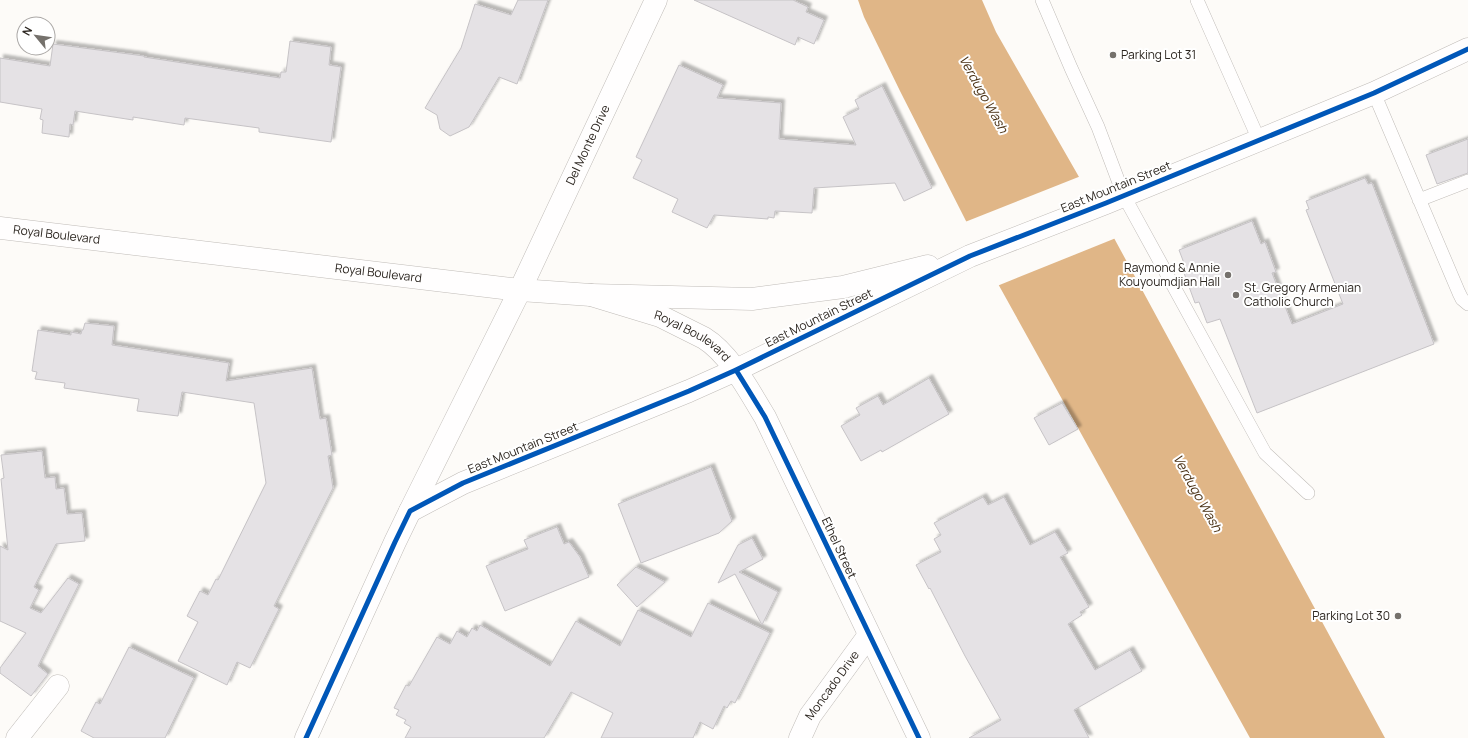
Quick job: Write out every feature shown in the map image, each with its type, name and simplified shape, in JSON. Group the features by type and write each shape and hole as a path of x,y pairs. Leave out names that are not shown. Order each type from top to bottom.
{"street":[{"name":"Del Monte Drive","path":"410,511 520,290 656,0"},
{"name":"East Mountain Street","path":"410,511 464,483 689,391 736,370 970,256 1115,199 1374,93 1467,52"},
{"name":"Royal Boulevard","path":"0,228 520,290 591,295 660,316 704,338 710,342 736,370"},
{"path":"591,295 752,299 843,287 970,256"},
{"name":"Ethel Street","path":"736,370 765,417 919,738"},
{"path":"306,738 410,511"},
{"name":"Moncado Drive","path":"800,738 810,716 869,635"},
{"path":"17,738 58,686"}],"lane":[{"path":"1042,0 1070,68 1098,127 1115,199 1265,453 1308,493"},
{"path":"1197,0 1259,140"},
{"path":"1374,93 1459,293 1462,299 1468,304"},
{"path":"1419,200 1468,181"}],"water":[{"name":"Verdugo Wash","path":"858,0 982,0 996,32 1114,238 1385,738 1250,738 997,282 900,91 864,17"}],"pier":[{"path":"1081,176 1116,238 997,286 965,222"}],"building":[{"path":"518,0 548,0 517,84 499,77 469,127 450,136 440,129 437,115 425,108 461,48 475,4 511,15"},
{"path":"694,0 793,0 808,7 806,12 824,20 814,44 798,37 795,45"},
{"path":"290,41 331,47 329,65 341,67 331,142 259,132 259,128 185,118 184,125 133,117 133,120 75,111 73,125 70,124 69,137 42,133 43,120 40,119 42,109 0,102 0,58 50,66 51,56 56,56 56,44 144,56 280,78 281,72 286,72"},
{"path":"679,65 723,85 717,98 781,103 779,139 856,145 843,117 859,109 855,100 882,86 932,188 904,201 895,183 814,188 812,213 775,211 774,218 768,217 768,219 714,215 707,228 672,212 678,199 633,178 642,160 636,157"},
{"path":"1468,139 1468,173 1437,184 1426,155"},
{"name":"St. Gregory Armenian Catholic Church","path":"1365,178 1368,184 1372,183 1434,344 1257,413 1220,319 1207,323 1199,302 1195,303 1184,273 1187,271 1179,250 1252,221 1261,244 1265,242 1276,272 1272,273 1292,324 1343,304 1306,210 1309,209 1306,201"},
{"path":"85,323 114,326 112,345 229,363 226,381 312,368 320,419 326,418 332,455 328,456 333,488 274,606 279,609 250,668 237,662 227,685 178,661 198,622 187,616 200,591 208,595 216,579 218,580 266,483 254,403 182,392 178,416 137,411 139,399 64,388 65,383 35,379 37,372 32,371 38,330 71,335 71,332 81,334"},
{"path":"929,378 949,414 882,452 881,450 861,461 841,426 860,415 856,408 878,396 883,405"},
{"path":"1062,403 1078,429 1049,445 1034,418"},
{"path":"42,451 45,478 55,477 56,489 64,488 67,514 82,513 85,541 56,544 34,587 39,590 30,608 41,613 68,578 79,584 38,666 48,674 31,696 0,673 0,668 26,633 0,621 0,546 8,550 1,479 4,478 1,455"},
{"path":"711,467 732,521 719,533 641,563 618,504"},
{"path":"983,497 988,505 1004,497 1030,545 1055,532 1068,553 1060,557 1089,607 1080,612 1082,615 1068,624 1095,670 1130,650 1142,671 1074,710 1089,738 969,738 1001,720 965,656 930,588 929,589 916,565 941,552 934,539 941,535 934,523"},
{"path":"557,527 564,544 569,542 580,557 589,577 505,611 486,566 528,549 524,540"},
{"path":"752,538 763,559 739,572 778,592 762,625 735,574 718,583 738,545"},
{"path":"636,567 665,582 637,607 617,585"},
{"path":"708,603 770,633 735,703 731,701 727,708 724,706 713,729 700,722 693,738 601,738 613,713 571,692 544,738 405,738 411,727 404,723 406,720 396,715 399,710 394,708 406,685 409,686 437,637 450,644 457,631 467,637 472,628 477,631 480,625 550,666 576,621 620,646 638,610 691,637"},
{"path":"129,647 194,678 165,738 94,738 81,731 96,702 100,704"}],"cycle path":[{"path":"306,738 410,511 463,483 689,391 736,370 970,256 1106,203 1374,93 1468,49"},
{"path":"736,370 765,417 919,738"}],"place":[{"name":"Parking Lot 31","path":"1113,55"},
{"name":"Raymond & Annie Kouyoumdjian Hall","path":"1228,275"},
{"name":"St. Gregory Armenian Catholic Church","path":"1236,295"},
{"name":"Parking Lot 30","path":"1398,616"}]}
